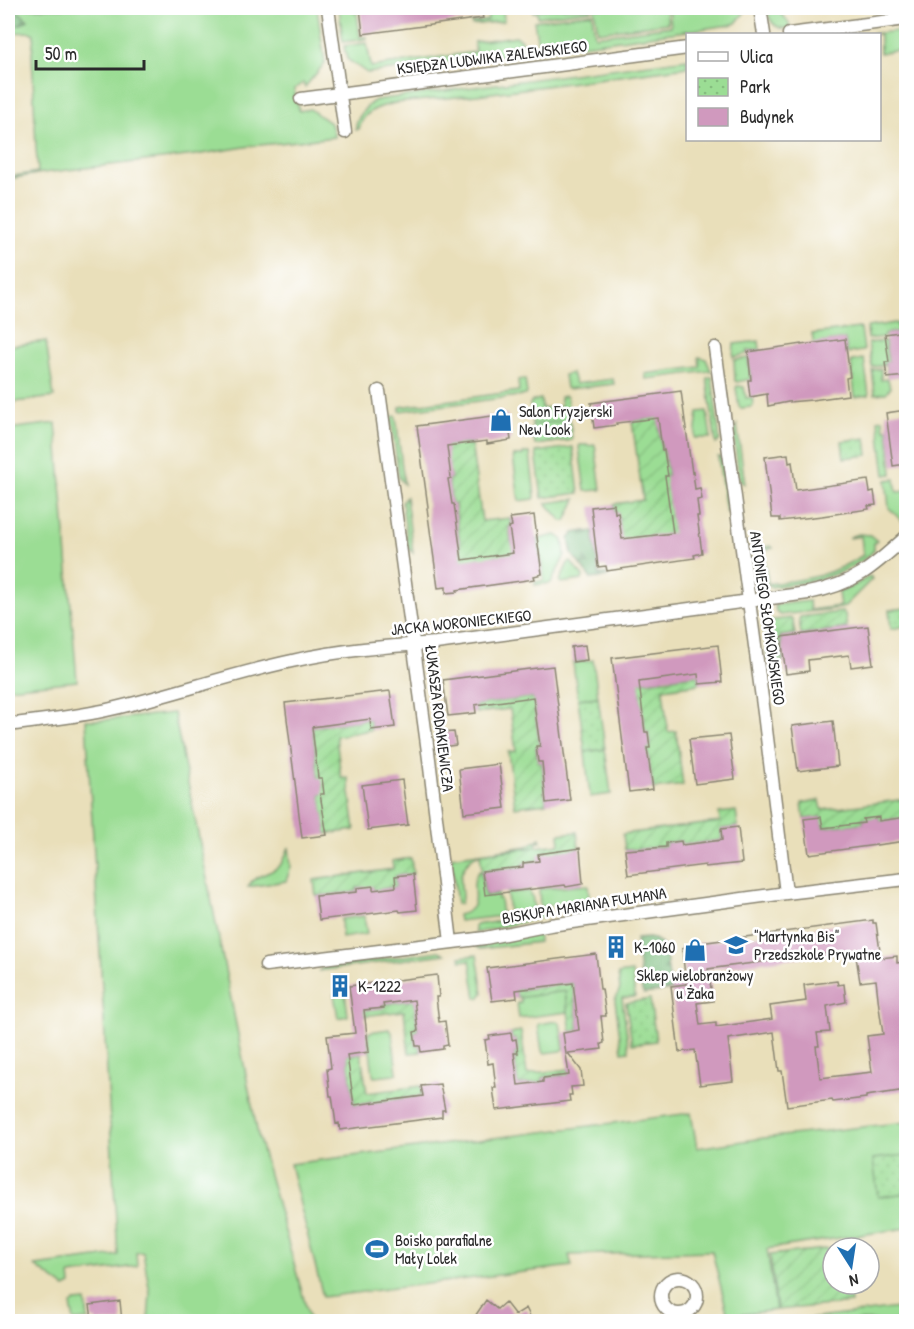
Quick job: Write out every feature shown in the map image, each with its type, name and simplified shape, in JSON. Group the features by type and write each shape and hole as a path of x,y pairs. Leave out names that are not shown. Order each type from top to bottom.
{"street":[{"path":"328,8 345,132"},
{"path":"760,8 764,33"},
{"path":"797,33 906,19"},
{"name":"KSIĘDZA LUDWIKA ZALEWSKIEGO","path":"301,99 686,48"},
{"name":"ANTONIEGO SŁOMKOWSKIEGO","path":"715,348 786,893"},
{"name":"ŁUKASZA RODAKIEWICZA","path":"379,391 414,644 451,942"},
{"name":"JACKA WORONIECKIEGO","path":"8,725 111,709 306,658 391,646 436,643 808,593 844,583 861,574 906,537"},
{"name":"BISKUPA MARIANA FULMANA","path":"266,965 484,938 550,925 906,879"},
{"path":"676,1278 687,1279 695,1286 698,1296 691,1310 678,1318 665,1307 661,1298 663,1287 676,1278"},
{"path":"662,1322 665,1307"}],"green space":[{"path":"8,8 317,8 325,63 305,87 303,83 294,89 299,111 310,109 331,124 335,137 8,179 8,177 38,172 32,54 34,34 30,32 8,33"},
{"path":"8,8 14,8 28,20 18,26 11,25 8,23"},
{"path":"339,8 353,8 354,13 357,13 360,37 367,37 367,39 343,42"},
{"path":"487,8 503,8 504,21 472,25 471,23 488,20"},
{"path":"533,8 539,10 591,8 591,10 538,17 537,12 533,12"},
{"path":"594,8 666,8 668,23 598,32"},
{"path":"669,8 748,8 736,23 730,25 539,51 534,21 592,13 595,36 671,26"},
{"path":"767,10 782,15 790,28 774,25"},
{"path":"906,30 906,49 881,53 881,33 879,33"},
{"path":"516,36 521,40 523,53 367,73 347,59 344,46 367,43 371,67 475,52 474,42"},
{"path":"686,59 686,67 477,95 395,103 372,111 356,130 357,121 362,113 376,100"},
{"path":"895,323 898,332 868,339 868,327"},
{"path":"859,328 863,351 847,353 845,339 814,346 812,334"},
{"path":"46,341 54,397 8,403 8,346"},
{"path":"759,341 760,350 747,351 747,354 733,357 734,344"},
{"path":"885,341 888,362 906,360 906,373 887,376 885,362 885,365 872,367 868,343"},
{"path":"699,357 706,359 711,371 646,379 645,374 700,367"},
{"path":"748,358 751,379 735,381 734,360"},
{"path":"864,359 869,395 855,397 851,362"},
{"path":"881,369 881,380 888,379 890,388 886,393 875,394 872,370"},
{"path":"571,373 575,384 613,379 614,384 567,389 564,375"},
{"path":"712,377 720,440 716,444 707,378"},
{"path":"525,379 526,395 400,411 400,407 519,391 518,380"},
{"path":"737,386 744,387 746,398 752,397 751,407 739,407"},
{"path":"560,397 567,397 572,440 535,445 530,404 532,401 541,399 542,409 561,406"},
{"path":"707,411 711,438 695,438 698,412"},
{"path":"395,416 404,484 399,478 391,417"},
{"path":"660,417 659,429 676,536 648,536 619,543 620,527 614,504 643,500 632,421"},
{"path":"883,419 884,429 888,429 892,474 885,475 878,420"},
{"path":"569,420 572,440 535,445 532,425"},
{"path":"56,423 77,681 8,688 8,429"},
{"path":"737,425 745,484 739,477 734,436"},
{"path":"866,438 868,455 844,458 842,441"},
{"path":"471,443 482,521 510,518 511,541 516,556 460,564 455,504 452,504 448,479 451,478 444,446"},
{"path":"580,445 595,445 601,490 585,491"},
{"path":"573,447 579,493 542,498 536,452"},
{"path":"523,453 530,453 535,497 519,501 513,456 523,455"},
{"path":"718,457 721,457 723,465 729,508 726,512"},
{"path":"895,479 897,492 906,491 906,522 889,508 886,480"},
{"path":"406,497 413,553 408,548 402,502"},
{"path":"576,499 566,521 562,521 546,503"},
{"path":"593,531 599,574 607,574 607,577 591,579 572,554 569,539 574,533"},
{"path":"859,534 870,535 877,541 874,543 874,550 870,555 845,570 814,580 771,587 762,581 759,548 771,546 773,548 763,550 768,584 817,576 851,562 863,555 861,536 849,538"},
{"path":"556,535 563,540 565,555 551,583 535,585 535,582 544,580 538,539"},
{"path":"571,562 583,577 582,580 561,583 568,563"},
{"path":"870,576 872,579 842,608 780,615 776,612 775,605 809,601 810,610 840,606 838,593"},
{"path":"906,608 906,626 891,629 889,610"},
{"path":"842,612 845,614 847,628 801,634 800,617"},
{"path":"791,618 795,634 780,636 783,661 768,663 763,627 767,621"},
{"path":"593,660 598,697 578,699 573,663"},
{"path":"697,672 699,684 663,689 668,732 676,731 683,785 653,789 647,748 650,747 648,732 645,732 638,680 642,682 672,679 695,675"},
{"path":"533,697 540,746 536,747 538,762 542,762 546,803 515,807 508,752 516,751 510,709 476,713 475,705"},
{"path":"598,697 605,749 585,752 578,699"},
{"path":"174,713 258,1135 310,1321 148,1321 150,1293 143,1252 136,1253 137,1266 70,1275 71,1285 65,1288 35,1266 118,1255 86,720"},
{"path":"370,719 371,730 336,736 341,778 348,778 355,830 326,834 320,794 323,794 318,779 312,727"},
{"path":"605,749 611,794 590,797 585,752"},
{"path":"906,799 906,816 903,818 879,821 879,818 863,819 864,823 823,828 821,817 804,819 802,803 820,800 822,810"},
{"path":"736,811 738,827 721,829 722,840 682,845 681,841 666,843 666,847 625,850 623,834 720,822 719,813"},
{"path":"577,832 579,848 563,862 538,861 523,863 523,867 482,871 480,854 560,844 559,834"},
{"path":"540,838 541,842 536,842 537,847 480,854 472,858 461,875 462,900 457,904 451,857 528,846"},
{"path":"289,847 291,867 286,881 248,887 254,879 276,869 285,858"},
{"path":"411,858 413,874 395,876 396,887 373,890 373,887 357,888 357,892 316,896 314,880 393,869 392,861"},
{"path":"481,871 485,896 498,894 502,916 459,921 458,915 467,912 474,902 475,877"},
{"path":"588,885 588,899 540,907 539,889"},
{"path":"530,891 534,908 509,916 507,893"},
{"path":"548,909 541,918 475,933 475,925 508,920"},
{"path":"364,916 367,934 342,938 341,919"},
{"path":"538,933 539,942 480,949 476,946"},
{"path":"649,938 659,942 665,950 671,990 644,994 642,991 636,939"},
{"path":"439,951 445,954 318,971 324,967"},
{"path":"477,955 483,993 479,998 476,998 470,960 461,961 460,957"},
{"path":"632,972 635,997 622,998 629,1051 622,1052 615,1000 620,989 618,974"},
{"path":"573,983 579,1031 571,1032 565,991 517,998 516,990"},
{"path":"565,991 568,1012 519,1018 517,1003 521,1003 521,997"},
{"path":"345,992 348,1016 338,1018 334,994"},
{"path":"650,999 656,1041 632,1044 626,1003"},
{"path":"414,1000 418,1031 414,1032 416,1046 420,1046 421,1052 409,1053 404,1011 364,1016 363,1010 383,1008 383,1004"},
{"path":"557,1021 560,1023 564,1049 544,1053 538,1025"},
{"path":"389,1029 392,1032 397,1073 374,1077 368,1033"},
{"path":"521,1031 527,1074 568,1069 569,1078 562,1075 543,1078 543,1082 518,1085 514,1053 518,1053 516,1039 512,1040 511,1033"},
{"path":"361,1053 367,1093 421,1086 423,1096 354,1105 347,1055"},
{"path":"691,1113 697,1148 906,1122 906,1228 853,1236 821,1236 821,1241 767,1249 776,1310 728,1316 712,1251 569,1255 572,1266 323,1297 290,1164"},
{"path":"906,1155 906,1193 878,1197 873,1159"},
{"path":"821,1249 821,1296 850,1296 851,1303 777,1310 770,1255"},
{"path":"86,1301 88,1320 74,1321 71,1305 75,1302"},
{"path":"906,1307 906,1321 793,1321"}],"building":[{"path":"360,8 481,8 483,18 363,34"},
{"path":"906,331 906,376 887,378 885,362 889,362 885,334"},
{"path":"845,339 850,377 846,378 848,395 768,406 767,394 750,397 748,352"},
{"path":"681,391 695,489 700,488 702,499 697,500 699,516 697,516 702,553 694,555 695,558 607,571 606,566 598,567 591,507 614,504 615,513 618,512 622,539 673,533 665,476 668,476 658,418 594,428 591,403"},
{"path":"906,410 906,464 893,466 886,413"},
{"path":"507,414 511,440 447,446 451,478 448,479 462,560 513,553 510,518 534,515 542,574 534,576 535,579 446,593 446,587 438,588 417,426"},
{"path":"788,454 789,463 792,462 796,490 868,480 870,492 874,491 876,505 868,506 869,509 822,516 780,521 780,518 772,518 765,457"},
{"path":"868,626 873,664 851,667 849,655 808,660 809,671 786,674 781,637"},
{"path":"585,645 587,660 573,662 571,647"},
{"path":"718,645 722,682 699,684 698,674 639,682 645,732 648,732 650,748 647,748 653,789 629,792 612,658"},
{"path":"553,666 570,800 546,803 542,762 538,762 536,746 540,746 533,697 475,705 476,713 448,716 443,680"},
{"path":"390,691 395,727 371,730 370,719 312,727 318,778 322,778 324,794 320,794 327,835 302,838 285,703"},
{"path":"833,721 838,766 798,771 792,726"},
{"path":"454,732 456,745 442,747 440,733"},
{"path":"729,735 735,779 695,784 689,739"},
{"path":"499,764 505,808 464,813 459,769"},
{"path":"402,780 408,825 368,830 362,785"},
{"path":"821,817 823,828 864,823 863,819 879,817 879,821 906,817 906,841 809,854 804,819"},
{"path":"738,827 742,863 705,867 705,865 628,875 625,850 666,847 666,843 681,841 682,845 722,840 721,829"},
{"path":"580,848 583,884 485,895 482,871 523,867 523,863 539,861 538,854"},
{"path":"413,874 417,910 400,912 399,910 319,920 316,896 357,892 357,888 373,886 373,890 396,887 395,876"},
{"path":"873,920 873,923 876,923 881,958 897,956 897,963 904,962 906,1090 866,1096 866,1098 787,1106 782,1071 779,1071 774,1032 728,1039 733,1081 700,1085 695,1050 679,1052 671,986 686,984 682,949 685,945","holes":["855,950 860,982 876,980 883,1034 867,1036 872,1072 820,1078 816,1046 819,1046 817,1033 830,1032 827,1006 846,1002 844,984 838,985 837,981 804,985 806,1001 770,1006 772,1019 716,1027 716,1023 700,1025 697,1003 713,1001 708,969"]},
{"path":"596,954 606,1016 601,1016 604,1043 601,1044 602,1049 568,1053 581,1070 583,1086 571,1087 570,1101 496,1110 493,1063 488,1064 485,1040 490,1039 489,1036 511,1033 512,1040 516,1039 518,1053 514,1053 518,1085 543,1082 543,1078 569,1075 563,1033 579,1030 573,983 516,990 517,998 492,1001 487,968"},
{"path":"437,975 439,997 436,997 439,1022 445,1021 448,1045 443,1046 443,1049 421,1052 420,1046 416,1046 414,1032 418,1031 414,1000 383,1004 384,1008 364,1010 369,1052 347,1055 354,1105 423,1096 421,1086 440,1084 445,1110 442,1110 442,1117 340,1130 339,1123 336,1124 332,1096 330,1096 327,1069 331,1068 327,1036 355,1033 349,986"},
{"path":"486,1300 497,1309 505,1302 515,1315 526,1308 533,1322 471,1322"},
{"path":"120,1301 122,1322 96,1322 96,1319 92,1319 90,1305"}],"place":[{"name":"Salon Fryzjerski New Look","path":"501,420"},
{"name":"\"Martynka Bis\" Przedszkole Prywatne","path":"736,945"},
{"name":"K-1060","path":"616,947"},
{"name":"Sklep wielobranżowy u Żaka","path":"695,950"},
{"name":"K-1222","path":"340,986"},
{"name":"Boisko parafialne Mały Lolek","path":"377,1249"}]}
